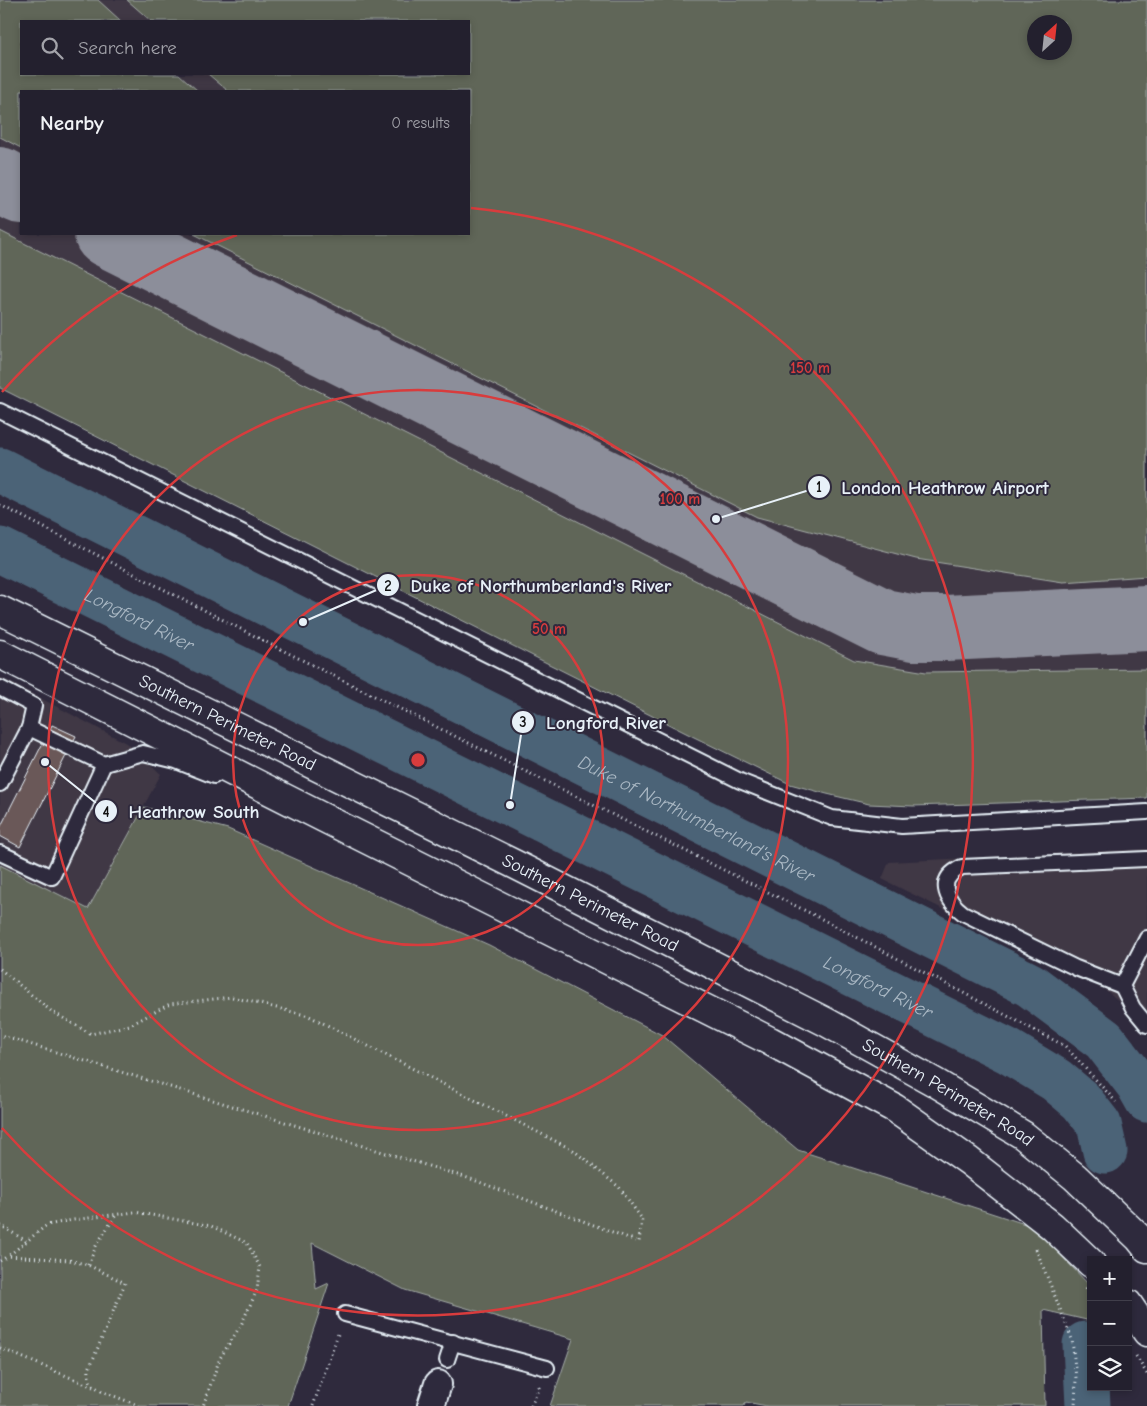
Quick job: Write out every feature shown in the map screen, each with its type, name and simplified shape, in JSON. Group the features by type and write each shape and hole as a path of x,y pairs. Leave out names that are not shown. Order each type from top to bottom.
{"street":[{"name":"Southern Perimeter Road","path":"0,610 531,872 826,1022 936,1083 1023,1135 1075,1177 1139,1238 1147,1248"},
{"path":"0,654 770,1041 894,1108 969,1161 1014,1196 1052,1226 1087,1260"},
{"path":"1132,1310 1147,1332"}],"lane":[{"path":"0,411 740,781 832,818 902,826 1147,812"},
{"path":"0,688 34,706 29,728 0,784"},
{"path":"29,728 104,764 143,753 176,761 324,818"},
{"path":"0,853 52,877 104,764"},
{"path":"1147,859 962,867 953,871 947,878 945,887 947,896 954,905 964,912 1076,968 1122,986 1133,1008 1147,1025"},
{"path":"1122,986 1147,938"},
{"path":"345,1314 547,1368"},
{"path":"447,1360 453,1342"}],"path":[{"path":"0,505 270,644 816,916 1065,1046 1116,1102"},
{"path":"0,969 51,1010 91,1034 130,1025 170,1004 232,997 309,1016 573,1150 619,1187 642,1219 639,1242 471,1179 0,1035"},
{"path":"0,1261 47,1225 134,1212 211,1226 247,1243 260,1267 257,1290 241,1325 220,1358 203,1406"},
{"path":"88,1265 97,1244 116,1214"},
{"path":"0,1225 26,1241"},
{"path":"1036,1248 1072,1339 1076,1378 1075,1406"},
{"path":"8,1256 69,1260 88,1265 125,1283 89,1369 88,1380 93,1386 102,1391"},
{"path":"313,1406 345,1314"},
{"path":"0,1348 140,1406"}],"shaded area":[{"path":"0,0 1147,0 1147,787 0,376"},
{"path":"0,677 126,743 161,774 88,909 0,865"},
{"path":"1147,849 1147,1032 1129,1009 1103,988 882,879 889,862"}],"green space":[{"path":"0,0 98,0 120,20 20,20 20,75 180,75 197,90 20,90 20,147 0,137"},
{"path":"127,0 1147,0 1147,576 1063,582 916,559 757,517 196,235 470,235 470,90 227,90 209,75 470,75 470,20 150,20"},
{"path":"0,231 854,660 926,672 1147,669 1147,798 913,806 869,804 790,784 694,737 0,388"},
{"path":"144,807 228,829 489,945 662,1035 798,1150 1034,1227 1087,1283 1087,1320 1043,1310 1045,1406 767,1406 746,1402 744,1406 550,1406 573,1339 405,1290 312,1243 316,1289 329,1283 288,1406 0,1406 0,865 88,909"}],"building":[{"path":"52,725 76,736 20,847 0,836 0,828"}],"waterway":[{"name":"Duke of Northumberland's River","path":"0,470 1030,985 1104,1040 1138,1084 1147,1100"},
{"name":"Longford River","path":"0,550 1008,1051 1056,1080 1081,1101 1099,1124 1105,1151"},
{"name":"Longford River","path":"1085,1344 1088,1406"}],"taxiway":[{"path":"0,180 20,190"},
{"path":"109,235 883,622 915,628 946,628 1147,618"}],"place":[{"name":"London Heathrow Airport","path":"716,519"},
{"name":"Duke of Northumberland's River","path":"303,622"},
{"name":"Heathrow South","path":"45,762"},
{"name":"Longford River","path":"510,805"}]}
